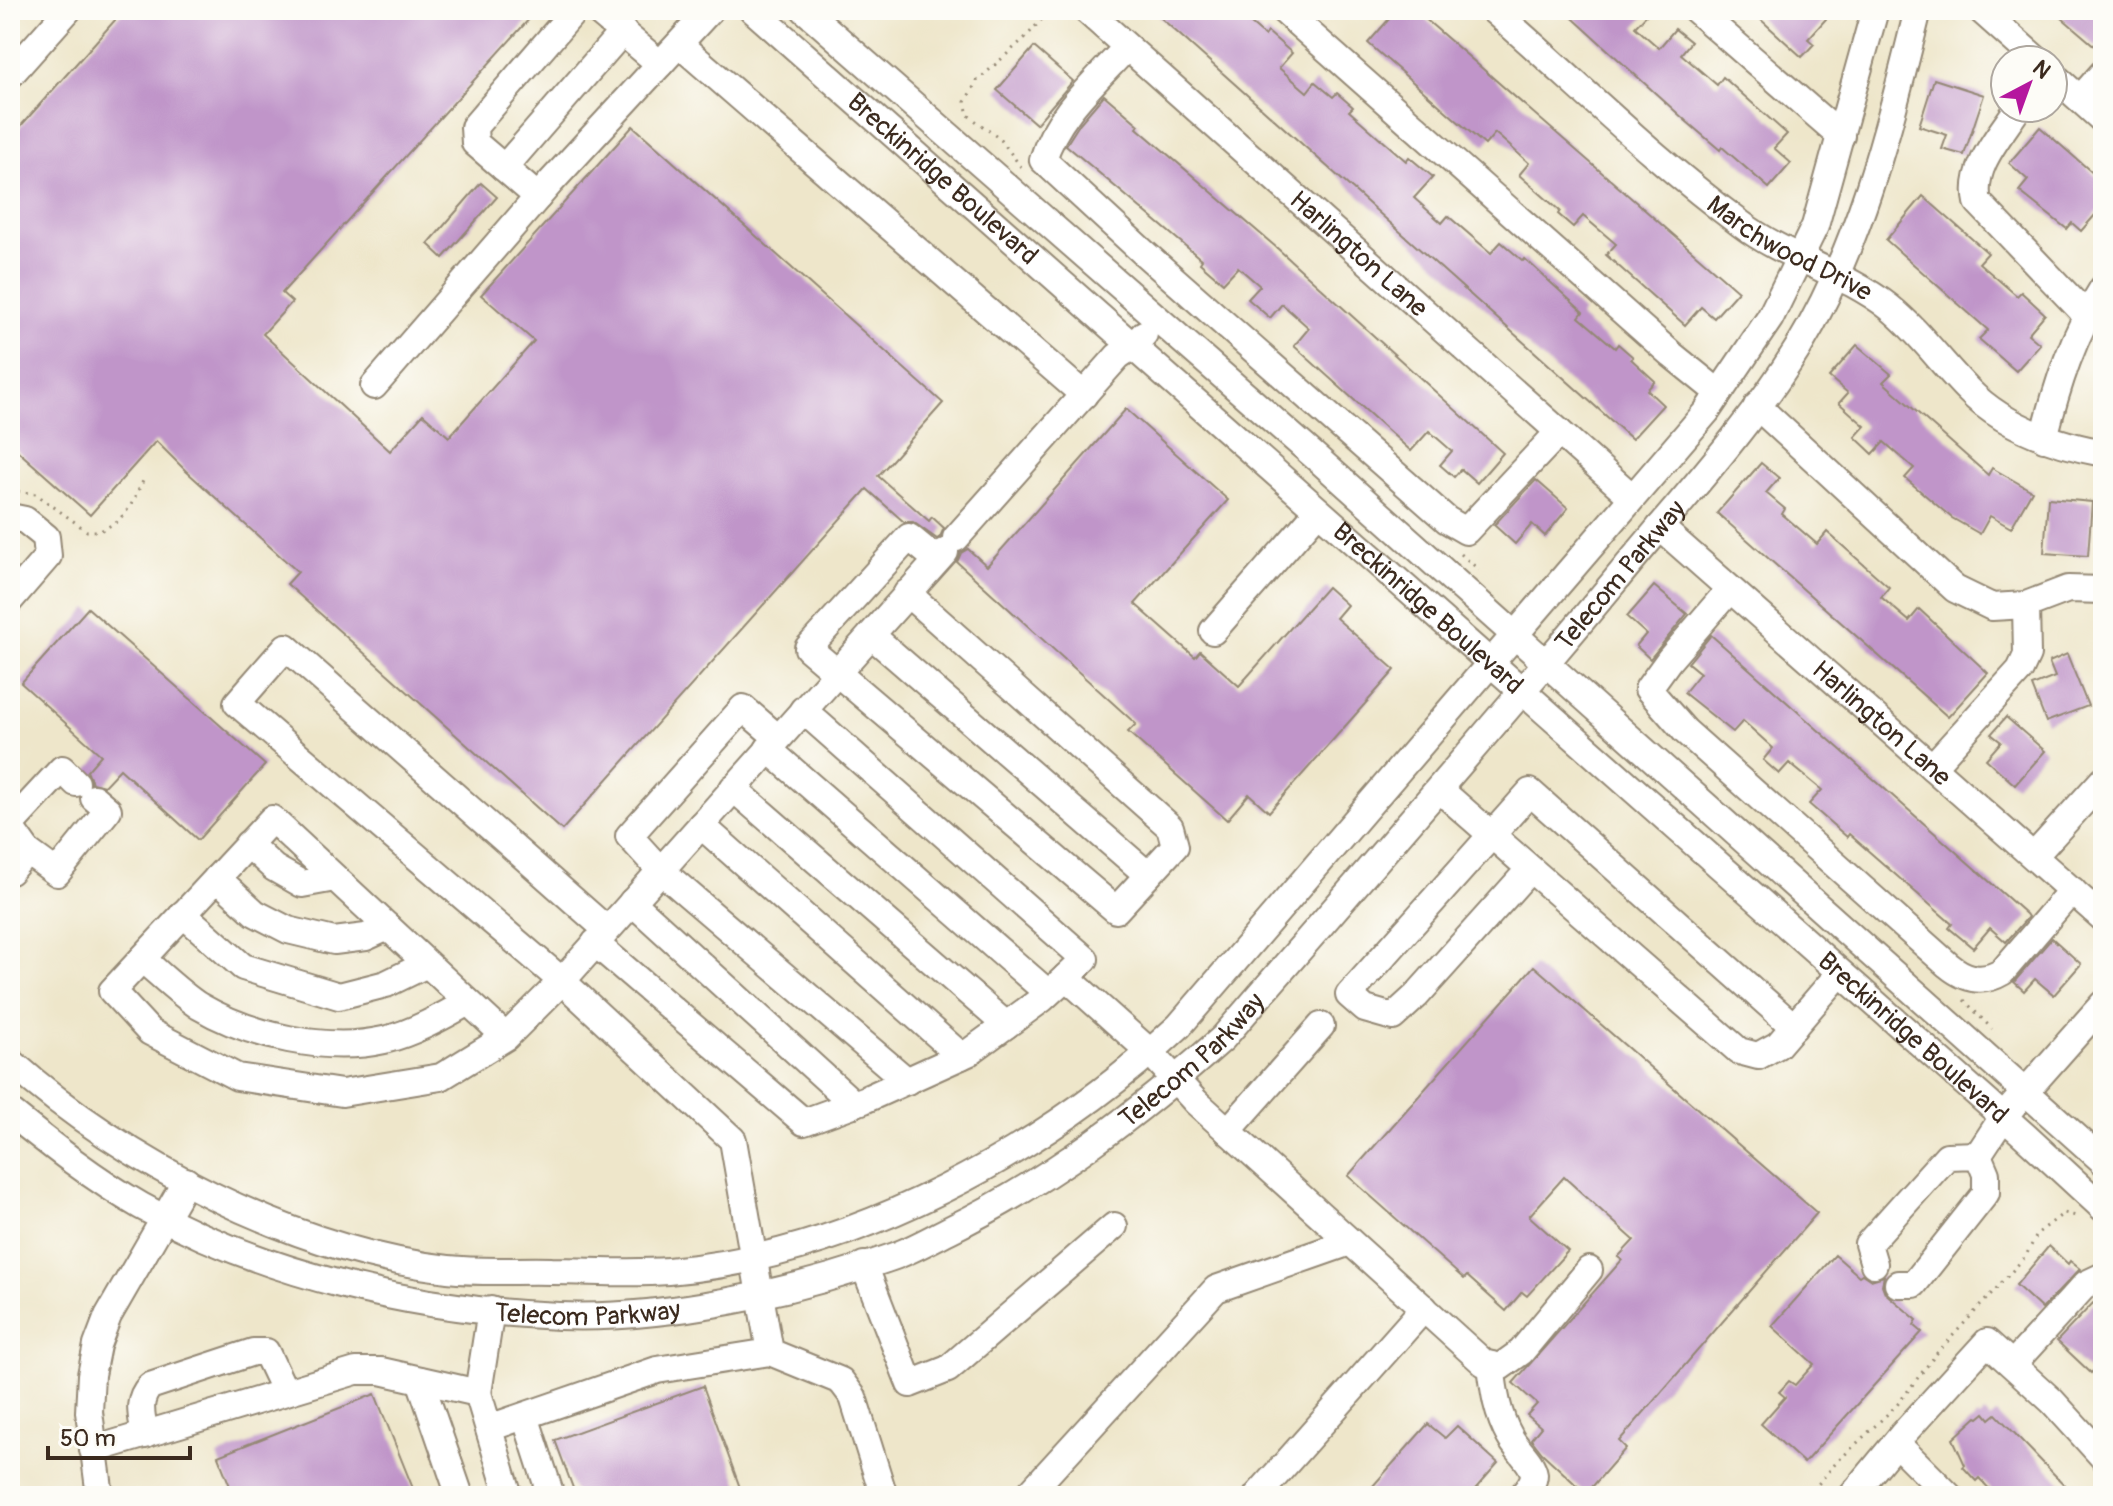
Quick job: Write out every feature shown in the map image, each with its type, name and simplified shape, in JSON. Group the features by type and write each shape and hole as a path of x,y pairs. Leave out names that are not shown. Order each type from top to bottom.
{"street":[{"path":"10,75 68,10"},
{"path":"538,197 475,143 474,127 575,10"},
{"path":"596,10 660,64"},
{"path":"374,386 538,197 710,10"},
{"name":"Breckinridge Boulevard","path":"753,10 2003,1117 2095,1213"},
{"name":"Breckinridge Boulevard","path":"805,10 1516,636 2103,1161"},
{"name":"Harlington Lane","path":"1086,10 1632,497"},
{"path":"1283,10 1672,355 1719,393"},
{"name":"Marchwood Drive","path":"1493,10 1672,169 1742,225 1772,245 1835,275 1887,305 1912,327 1969,392 2001,416 2064,446 2103,453"},
{"path":"1696,10 1841,136"},
{"name":"Telecom Parkway","path":"10,1061 62,1105 132,1152 223,1202 325,1241 395,1261 449,1269 510,1273 669,1271 752,1258 875,1219 1008,1155 1124,1075 1151,1053 1202,1001 1707,411 1770,318 1801,259 1824,200 1875,10"},
{"name":"Telecom Parkway","path":"10,1112 57,1150 141,1206 272,1263 399,1298 491,1310 560,1316 617,1315 759,1294 897,1255 986,1212 1072,1159 1177,1079 1223,1038 1523,692 1722,455 1798,347 1835,275 1869,196 1918,10"},
{"path":"1982,11 2019,44"},
{"path":"504,168 623,31"},
{"path":"679,44 1084,395"},
{"path":"1127,47 1064,117 1049,140 1043,160 1143,252 1447,520 1466,531 1559,432"},
{"path":"2080,99 2103,73"},
{"path":"2069,89 2103,120"},
{"path":"2008,124 1977,174 1975,189 1978,202 2087,316"},
{"path":"2044,438 2056,390 2087,316 2103,288"},
{"path":"506,1037 272,819 112,991 150,1032 237,1077 342,1093 441,1077 506,1037 562,981 1118,356 1133,346 1157,319"},
{"path":"1757,406 1955,589 1992,607 2026,605 2068,589 2103,590"},
{"path":"1213,631 1318,511"},
{"path":"10,517 25,520 46,537 48,556 10,600"},
{"name":"Harlington Lane","path":"1660,527 2103,918"},
{"path":"907,593 1170,827 1175,846 1116,910 808,648 909,537 946,550"},
{"path":"1730,589 1648,689 1685,731 1948,965 1969,978 1991,978 2002,972 2072,890"},
{"path":"1932,767 2020,670 2027,655 2026,605"},
{"path":"871,635 1148,875"},
{"path":"770,1352 733,1140 562,981 237,703 286,647 804,1122 854,1104 961,1056 1006,1025 1085,959 803,710"},
{"path":"907,1081 660,870 629,836 743,708 773,744 1057,985 1151,1053 1196,1102 1484,1363 1500,1367 1521,1352 1589,1270"},
{"path":"62,769 108,810 57,873 18,861 10,826 62,769"},
{"path":"2034,856 2103,780"},
{"path":"733,788 1006,1025"},
{"path":"1439,789 1739,1051 1758,1056 1778,1045 1840,973"},
{"path":"1530,869 1416,996 1393,1017 1365,1009 1349,995 1530,792 1794,1027"},
{"path":"701,825 961,1056"},
{"path":"217,878 255,913 288,930 334,941 366,937 388,927"},
{"path":"632,902 854,1104"},
{"path":"183,914 243,967 339,996 386,984 427,964"},
{"path":"142,959 198,1005 252,1030 321,1045 383,1040 436,1021 468,1002"},
{"path":"1978,1155 2003,1117 2103,1004"},
{"path":"1228,1131 1321,1026"},
{"path":"1874,1264 1868,1244 1947,1156 1978,1155"},
{"path":"1898,1284 1914,1284 1986,1193 1986,1174 1978,1155"},
{"path":"100,1496 89,1412 91,1375 97,1345 108,1316 186,1181"},
{"path":"864,1265 910,1384 948,1369 1114,1226"},
{"path":"1027,1496 1216,1289 1350,1242"},
{"path":"2013,1364 2086,1284 2103,1276"},
{"path":"1257,1496 1424,1308"},
{"path":"491,1310 478,1393 509,1496"},
{"path":"1852,1496 1987,1342 2052,1401 2103,1457"},
{"path":"145,1435 140,1405 143,1393 150,1386 253,1352 266,1352 285,1392"},
{"path":"489,1428 657,1370 770,1352 841,1381 848,1388 884,1496"},
{"path":"1491,1365 1495,1404 1510,1438 1534,1474 1532,1485 1522,1496"},
{"path":"93,1450 356,1371 381,1371 478,1393"},
{"path":"420,1380 460,1496"},
{"path":"525,1416 551,1496"},
{"path":"1896,1443 1949,1496"}],"path":[{"path":"1024,170 1001,140 968,115 965,102 977,81 1027,36 1050,10"},
{"path":"10,490 36,494 87,531 100,531 117,522 130,507 145,477"},
{"path":"1462,554 1483,574"},
{"path":"1959,996 1998,1036"},
{"path":"1808,1496 1836,1463 1897,1405 1937,1353 2016,1268 2047,1224 2064,1213 2095,1213"}],"building":[{"path":"124,10 523,10 531,17 282,293 292,302 263,334 390,451 423,414 449,437 534,341 481,295 633,126 943,403 878,476 929,521 932,517 944,528 940,537 937,539 913,522 904,522 867,489 562,830 287,584 298,572 156,441 90,515 10,444 10,138"},
{"path":"1152,10 1235,10 1265,36 1268,32 1292,53 1279,68 1307,92 1315,82 1333,97 1337,93 1353,107 1349,111 1406,161 1409,157 1433,177 1414,198 1442,223 1448,216 1491,253 1501,242 1523,261 1525,259 1583,312 1579,317 1615,348 1618,344 1633,357 1631,359 1655,381 1647,390 1663,405 1632,439"},
{"path":"1397,10 1415,10 1738,291 1714,318 1701,307 1685,325 1606,255 1616,244 1583,216 1573,227 1558,214 1560,211 1519,175 1529,163 1495,133 1485,145 1368,43"},
{"path":"1564,10 1651,10 1635,27 1659,48 1675,29 1691,42 1681,54 1717,85 1723,77 1787,134 1774,148 1791,163 1769,188 1686,121"},
{"path":"1767,10 1834,10 1808,39 1814,44 1802,57 1759,18"},
{"path":"2069,10 2103,10 2103,39 2096,47 2062,18"},
{"path":"1034,47 1073,81 1036,124 997,90"},
{"path":"1934,79 1984,95 1964,155 1942,149 1947,135 1919,126"},
{"path":"1104,95 1139,125 1137,128 1277,248 1503,453 1477,483 1461,469 1454,477 1440,465 1452,451 1429,431 1411,451 1294,346 1309,328 1282,304 1270,318 1248,299 1260,286 1238,267 1223,283 1200,263 1202,260 1066,145"},
{"path":"2040,127 2103,182 2103,206 2081,231 2072,223 2067,229 2019,191 2028,180 2009,163"},
{"path":"481,183 497,197 443,258 428,244"},
{"path":"1923,196 1988,253 1979,263 2017,296 2021,292 2045,314 2028,334 2040,344 2016,371 1979,339 1988,330 1886,240"},
{"path":"1857,345 1891,374 1883,382 1988,475 1992,468 2032,491 2011,528 1990,516 1980,534 1952,518 1905,478 1914,468 1884,442 1873,454 1855,437 1865,426 1839,403 1848,393 1829,377"},
{"path":"1126,409 1228,500 1135,604 1195,657 1200,651 1239,686 1327,587 1347,605 1336,618 1395,670 1269,812 1249,794 1227,820 1128,732 1136,724 957,562 961,553 968,549 987,566"},
{"path":"1761,463 1779,478 1766,493 1785,509 1782,514 1817,544 1827,532 1889,587 1881,597 1909,621 1919,609 1988,673 1948,717 1717,513"},
{"path":"1536,480 1568,508 1545,536 1532,524 1515,544 1494,525"},
{"path":"2048,498 2092,502 2088,556 2044,553"},
{"path":"1654,586 1687,614 1650,659 1636,646 1646,634 1627,617"},
{"path":"88,608 265,765 198,840 120,769 104,786 92,783 87,771 101,755 21,683"},
{"path":"1711,635 2026,914 2028,917 2006,942 1990,928 1973,948 1949,928 1952,924 1849,834 1847,837 1809,804 1822,790 1789,763 1779,774 1763,760 1773,748 1743,721 1733,732 1684,693 1700,673 1688,663"},
{"path":"2067,654 2088,706 2046,722 2032,686 2055,677 2049,662"},
{"path":"2006,717 2045,751 2015,785 1986,759 2001,742 1991,734"},
{"path":"2052,938 2081,964 2054,995 2035,979 2024,991 2014,982"},
{"path":"1534,966 1817,1213 1619,1441 1626,1448 1586,1494 1531,1439 1541,1427 1527,1415 1537,1404 1513,1383 1622,1260 1618,1257 1634,1240 1564,1177 1529,1216 1568,1251 1527,1296 1522,1292 1506,1311 1467,1276 1464,1279 1348,1176"},
{"path":"2049,1246 2068,1264 2070,1261 2080,1269 2042,1309 2016,1285"},
{"path":"1835,1255 1859,1276 1862,1274 1871,1280 1884,1276 1882,1285 1885,1293 1917,1320 1914,1325 1922,1332 1804,1463 1761,1424 1785,1397 1779,1392 1789,1381 1795,1385 1814,1364 1772,1326"},
{"path":"2093,1303 2103,1311 2103,1383 2057,1341"},
{"path":"703,1386 743,1496 576,1496 555,1440"},
{"path":"375,1394 416,1496 234,1496 218,1456"},
{"path":"1985,1413 1990,1419 1996,1414 2075,1496 2023,1496 2016,1489 2008,1496 1996,1496 1979,1478 1976,1481 1963,1467 1965,1465 1953,1439"},
{"path":"1428,1424 1445,1438 1457,1426 1498,1463 1469,1496 1364,1496"}]}
